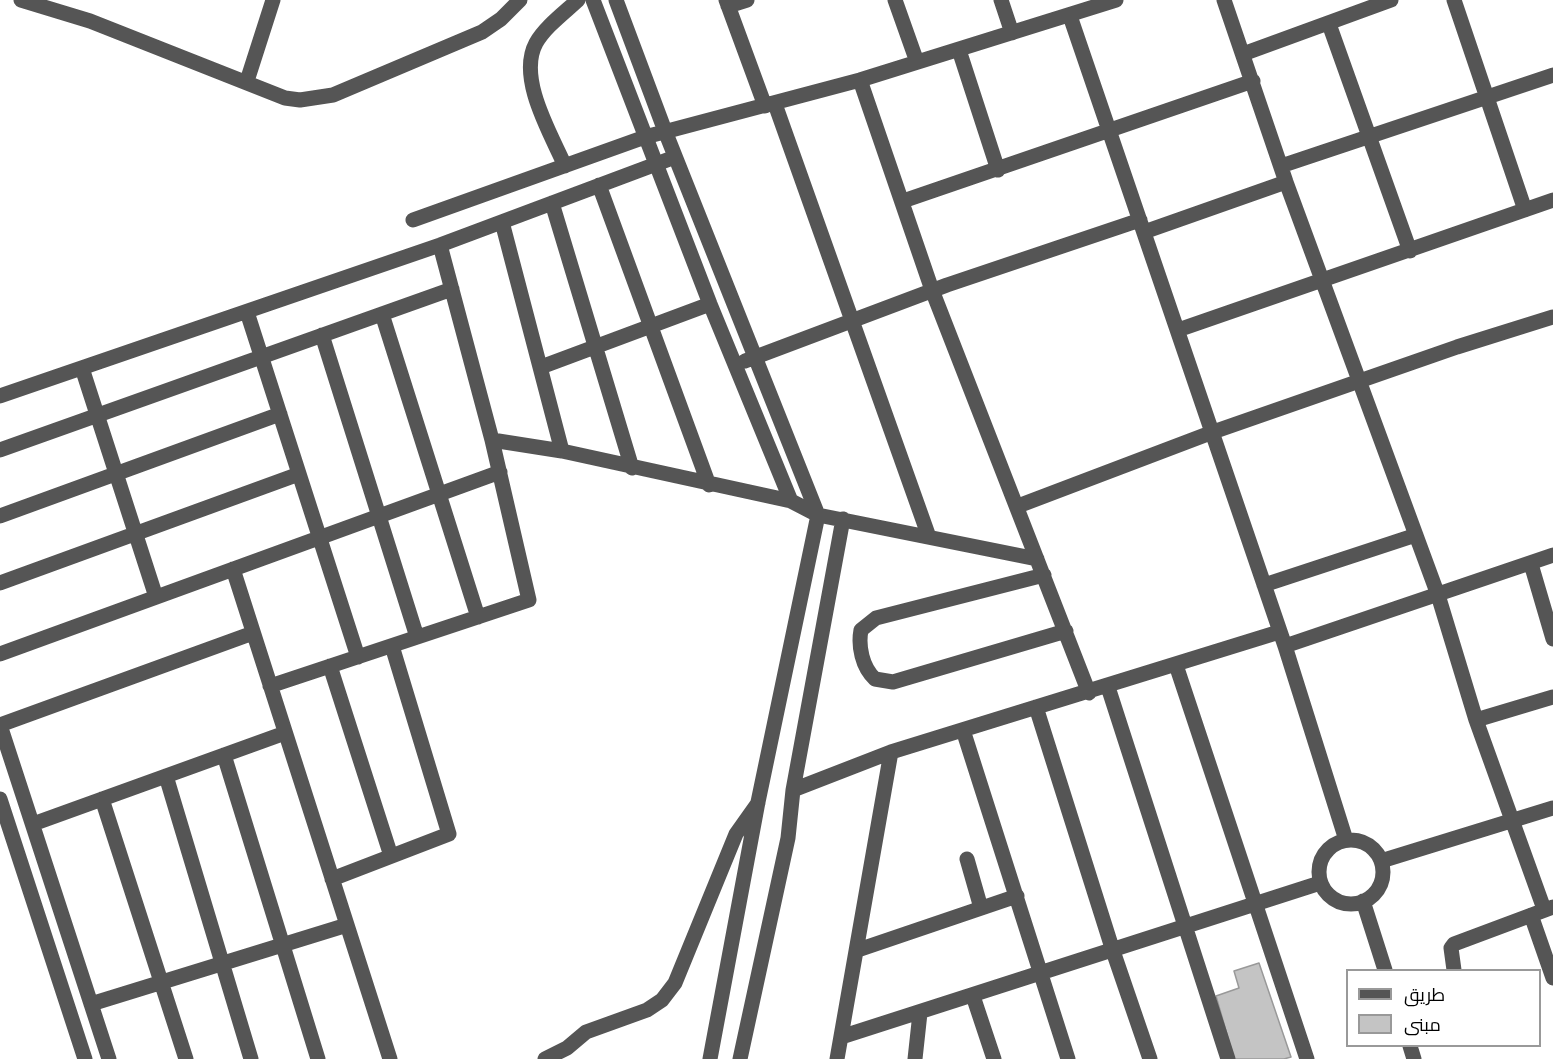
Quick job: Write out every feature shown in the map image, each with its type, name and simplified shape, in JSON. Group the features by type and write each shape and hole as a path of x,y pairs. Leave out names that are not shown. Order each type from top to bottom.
{"street":[{"path":"21,0 90,21 247,81 285,98 300,100 333,95 482,32 501,19 520,0"},
{"path":"247,81 273,0"},
{"path":"565,166 536,98 529,64 536,43 578,0"},
{"path":"594,0 710,304 791,501"},
{"path":"616,0 675,157 818,515 758,802 711,1059"},
{"path":"747,0 727,3 770,105 852,322 929,537"},
{"path":"895,0 917,62"},
{"path":"1001,0 1012,33"},
{"path":"413,220 645,137 860,80 1116,0"},
{"path":"1224,0 1286,182 1438,595 1476,720 1543,910 1549,971"},
{"path":"1243,54 1391,0"},
{"path":"1454,0 1525,210"},
{"path":"1070,16 1111,131 1279,632 1286,646 1346,840"},
{"path":"1329,24 1367,137 1410,251"},
{"path":"959,50 998,170"},
{"path":"1281,166 1553,75"},
{"path":"860,80 932,290 1089,693"},
{"path":"903,201 1253,81"},
{"path":"0,396 440,245 675,157"},
{"path":"736,366 754,357 932,290 1286,182"},
{"path":"599,185 709,485"},
{"path":"1178,330 1323,282 1553,200"},
{"path":"552,203 632,468"},
{"path":"502,222 562,451"},
{"path":"270,686 529,600 492,440 440,245"},
{"path":"0,450 452,289"},
{"path":"541,367 710,304"},
{"path":"247,312 358,657"},
{"path":"382,314 478,617"},
{"path":"1018,506 1213,432 1457,347 1553,317"},
{"path":"322,335 417,637"},
{"path":"82,368 156,597"},
{"path":"0,516 280,414"},
{"path":"492,440 562,451 709,485 791,501 818,515 1037,559"},
{"path":"0,654 500,472"},
{"path":"0,583 299,474"},
{"path":"740,1059 788,838 792,790 843,519"},
{"path":"1264,585 1416,535"},
{"path":"1286,646 1553,555"},
{"path":"1531,564 1553,639"},
{"path":"232,569 390,1059"},
{"path":"1044,575 876,618 861,630 859,637 864,663 875,679 893,682 1066,631"},
{"path":"792,790 891,752 1089,693 1279,632"},
{"path":"109,1059 0,725 253,633"},
{"path":"332,879 449,834 392,646"},
{"path":"1176,665 1307,1059"},
{"path":"330,666 391,856"},
{"path":"1108,687 1228,1059"},
{"path":"1476,720 1553,696"},
{"path":"1036,707 1113,951 1150,1059"},
{"path":"963,730 1068,1059"},
{"path":"33,824 285,733"},
{"path":"837,1059 891,752"},
{"path":"224,755 318,1059"},
{"path":"166,776 251,1059"},
{"path":"0,799 85,1059"},
{"path":"102,799 186,1059"},
{"path":"545,1059 567,1054 586,1032 647,1010 666,995 675,983 736,834 758,802"},
{"path":"1381,861 1553,808"},
{"path":"1346,840 1368,844 1381,861 1383,873 1380,885 1373,895 1363,902 1351,904 1340,902 1329,896 1320,883 1320,862 1325,852 1346,840"},
{"path":"967,860 981,908"},
{"path":"841,1037 1320,883"},
{"path":"858,950 1017,896"},
{"path":"1363,902 1386,969"},
{"path":"1454,969 1451,948 1454,944 1543,910"},
{"path":"91,1004 347,925"},
{"path":"973,996 994,1059"},
{"path":"915,1059 920,1012"}],"building":[{"path":"1259,963 1291,1057 1234,1059 1216,996 1239,988 1234,971"}]}
